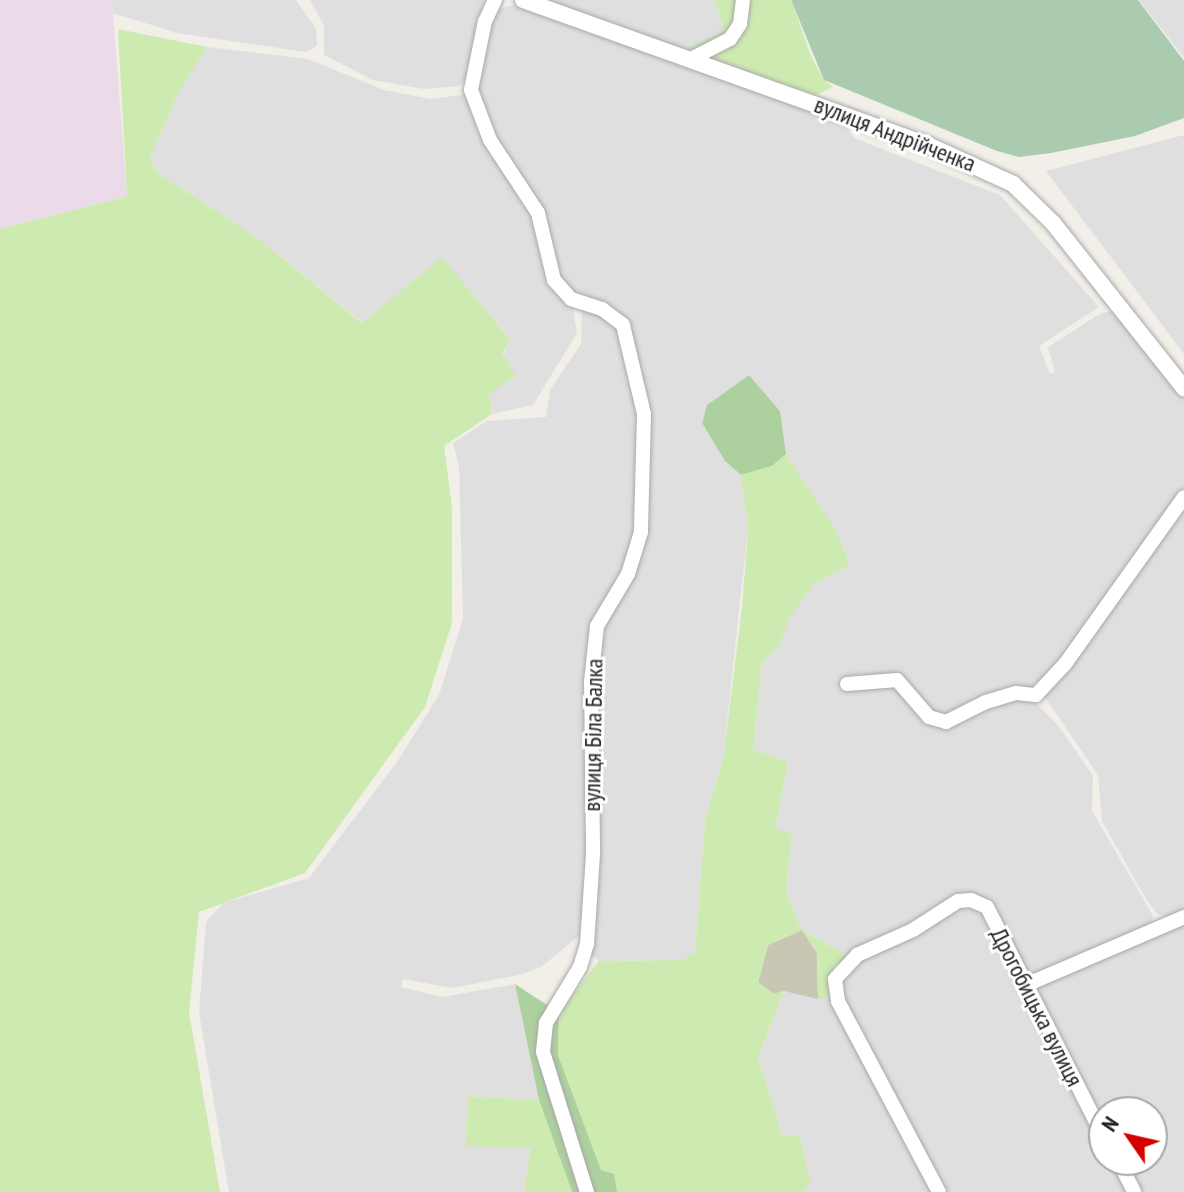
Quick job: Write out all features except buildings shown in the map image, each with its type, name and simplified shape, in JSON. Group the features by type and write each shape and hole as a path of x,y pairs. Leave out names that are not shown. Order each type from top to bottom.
{"street":[{"name":"вулиця Біла Балка","path":"495,0 485,21 471,90 490,140 538,213 554,280 571,299 602,309 623,325 644,414 641,532 628,574 597,626 592,668 593,854 587,944 580,967 546,1023 544,1037 546,1063 587,1192"},
{"name":"вулиця Андрійченка","path":"523,0 928,145 1013,184 1053,223 1184,388"},
{"path":"689,60 730,39 740,24 743,0"},
{"path":"847,684 897,680 929,717 946,722 986,702 1016,693 1036,695 1065,664 1184,497"},
{"name":"Дрогобицька вулиця","path":"939,1192 838,1001 835,979 857,955 913,930 958,901 971,900 987,907 1088,1106"},
{"path":"1028,984 1184,917"}],"shaded area":[{"path":"0,0 112,0 127,196 0,229"},
{"path":"112,0 296,0 316,29 317,46 306,52 177,33 113,13"},
{"path":"310,0 484,0 468,78 459,86 424,89 373,80 324,55 324,26"},
{"path":"540,0 715,0 724,31 682,50"},
{"path":"1139,0 1184,0 1184,58"},
{"path":"513,5 845,124 854,138 1000,195 1099,307 1039,346 1050,374 1055,372 1048,347 1101,313 1116,310 1184,398 1184,492 1037,690 984,701 946,720 931,716 889,675 842,684 896,682 928,719 946,725 987,704 1015,697 1033,700 1058,725 1093,776 1092,811 1153,916 1152,925 1050,972 1028,977 991,905 972,894 955,898 911,927 848,956 802,930 786,892 792,835 775,828 788,762 753,749 762,663 779,645 790,615 814,584 850,565 835,529 786,454 780,411 749,375 707,405 702,423 725,461 741,475 748,528 723,759 705,820 695,952 681,960 599,961 589,953 596,854 596,649 601,627 631,575 645,531 650,443 627,324 603,305 567,291 558,279 541,210 493,138 476,92 487,31 499,9"},
{"path":"207,47 308,59 384,90 431,99 469,94 526,201 572,305 577,333 533,405 492,414 489,394 510,338 442,258 363,323 259,239 158,173 150,157 179,92"},
{"path":"1184,135 1184,354 1046,171"},
{"path":"582,310 601,313 623,332 638,415 637,530 623,572 593,625 585,931 541,967 523,974 452,988 403,979 401,987 442,997 515,984 539,1100 467,1096 466,1145 531,1148 524,1192 229,1192 199,1012 206,922 223,903 309,878 397,762 439,695 463,619 459,467 453,443 487,421 546,417 550,390 581,344"},
{"path":"1184,501 1184,913 1174,918 1157,914 1146,899 1102,821 1098,775 1043,694"},
{"path":"964,902 984,909 1088,1113 1088,1176 1122,1176 1130,1192 945,1192 838,991 845,969"},
{"path":"1184,919 1184,1192 1138,1192 1130,1176 1168,1176 1168,1096 1088,1096 1088,1100 1034,988"},
{"path":"802,930 817,953 818,999 784,991 774,994 758,983 768,945"},
{"path":"784,991 830,997 936,1192 802,1192 800,1136 782,1136 758,1057"}],"green space":[{"path":"715,0 791,0 811,56 824,80 833,87 816,95 682,50 724,31"},
{"path":"791,0 1138,0 1184,61 1184,118 1135,136 1051,153 1019,157 997,151 824,80"},
{"path":"118,29 207,47 179,92 150,157 158,173 259,239 362,323 442,257 510,339 503,354 516,375 489,394 492,414 444,446 452,507 452,623 425,707 305,873 199,912 189,1012 220,1192 0,1192 0,229 127,196"},
{"path":"749,375 780,411 786,454 772,466 741,475 725,461 702,423 707,405"},
{"path":"786,454 835,529 850,565 814,584 791,615 779,646 762,663 753,749 788,762 775,828 792,834 786,892 802,930 768,945 758,982 774,994 784,991 758,1057 782,1135 800,1136 810,1183 802,1192 617,1192 613,1174 601,1170 558,1055 559,1013 599,961 681,960 695,952 705,820 723,759 742,607 748,528 741,475 772,466"},
{"path":"802,930 848,956 834,967 830,997 818,999 817,953"},
{"path":"515,984 559,1013 558,1055 601,1170 614,1174 617,1192 572,1192 539,1100"},
{"path":"467,1096 539,1100 572,1192 524,1192 531,1148 466,1146"}]}
